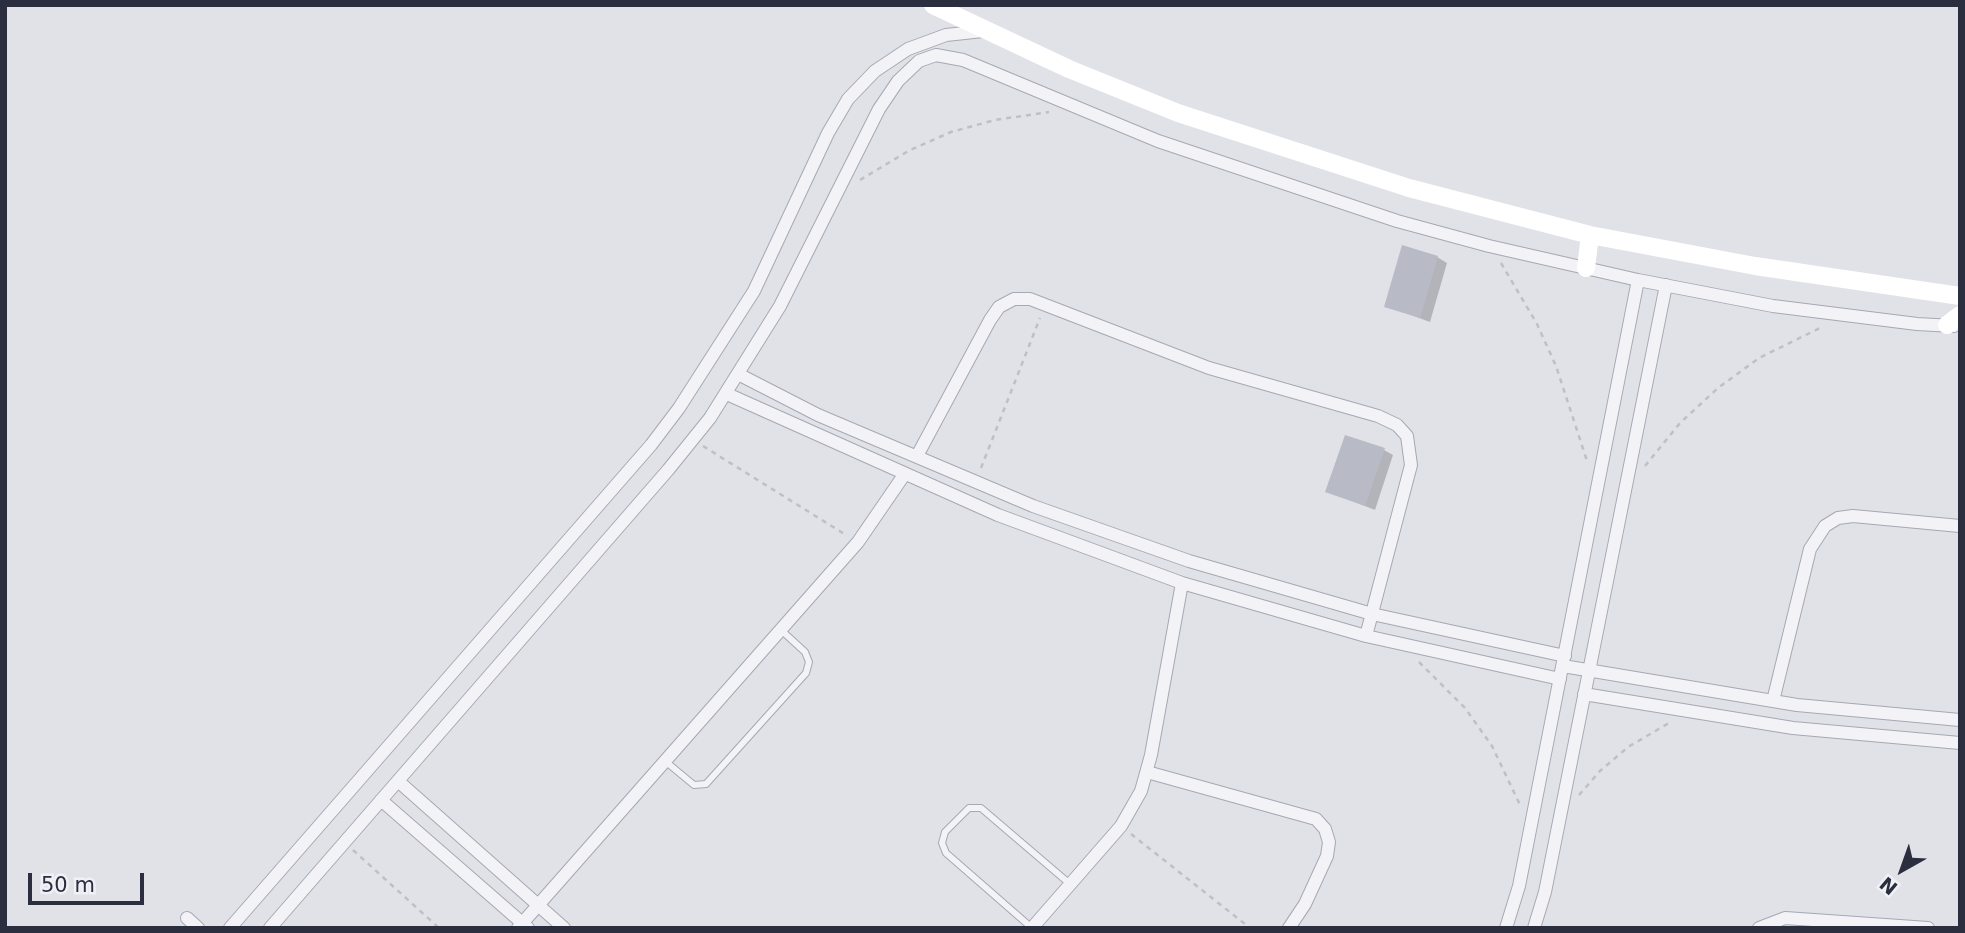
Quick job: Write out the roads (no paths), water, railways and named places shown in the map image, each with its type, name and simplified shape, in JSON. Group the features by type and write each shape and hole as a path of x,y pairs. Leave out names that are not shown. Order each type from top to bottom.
{"street":[{"path":"933,5 1069,69 1166,108 1283,149 1409,188 1590,235 1755,266 1960,296"},
{"path":"230,928 643,454 679,408 754,291 828,133 848,99 875,71 908,49 946,35 986,30"},
{"path":"270,928 693,440 740,374 780,306 879,109 898,81 919,61 936,55 963,60 1158,141 1397,221 1489,246 1638,280 1773,306 1851,316 1956,322"},
{"path":"1586,268 1590,235"},
{"path":"1506,928 1519,886 1638,280"},
{"path":"1534,928 1545,892 1666,285"},
{"path":"381,800 523,926 538,905 858,542 910,478 999,307 1014,299 1030,299 1209,368 1378,416 1397,425 1406,436 1411,465 1366,636"},
{"path":"740,374 818,415 1033,506 1189,561 1563,667"},
{"path":"727,394 998,516 1182,583 1366,636 1398,644 1563,667 1797,705 1960,720"},
{"path":"1773,701 1810,549 1825,526 1838,518 1853,516 1960,526"},
{"path":"1032,928 1121,825 1141,791 1147,772 1182,583"},
{"path":"1584,694 1793,728 1960,743"},
{"path":"1793,728 1797,705"},
{"path":"1147,772 1316,819 1325,829 1329,842 1327,856 1317,880 1289,928"},
{"path":"398,781 564,928"},
{"path":"187,918 198,928"},
{"path":"1759,928 1785,918 1928,928"}],"lane":[{"path":"665,761 694,785 706,785 797,683 808,668 808,657 781,629"},
{"path":"1032,928 946,853 942,843 945,832 969,808 981,808 1070,884"}]}
